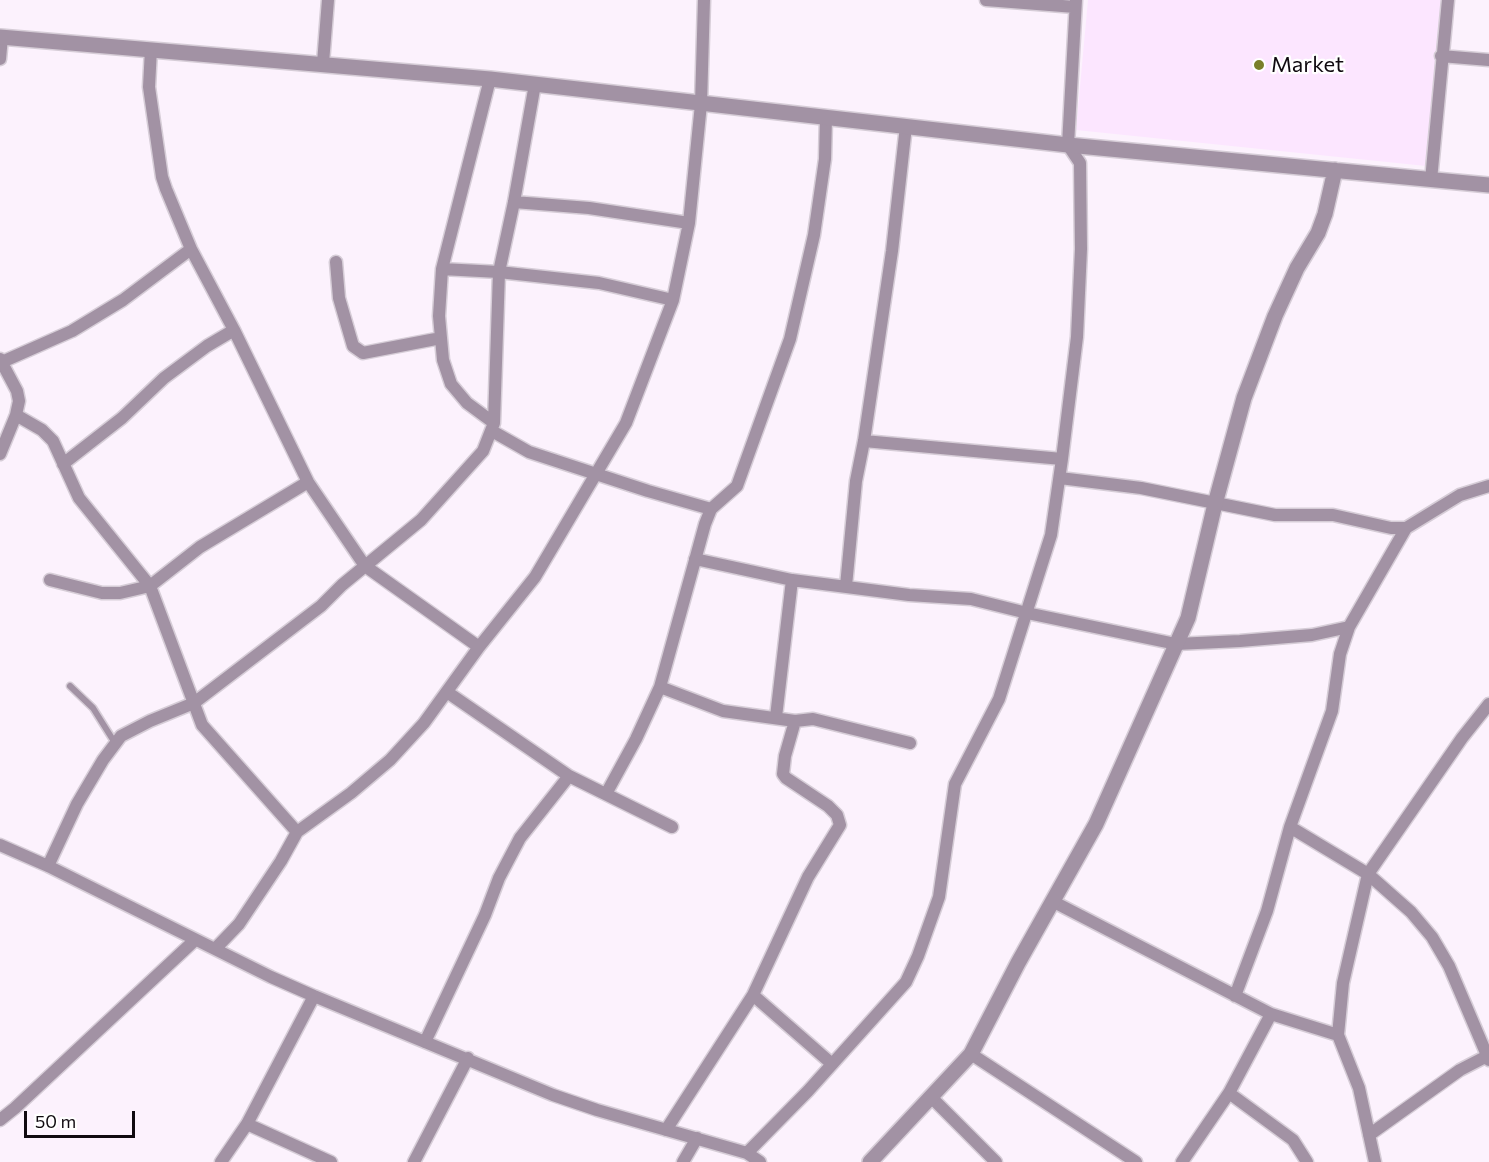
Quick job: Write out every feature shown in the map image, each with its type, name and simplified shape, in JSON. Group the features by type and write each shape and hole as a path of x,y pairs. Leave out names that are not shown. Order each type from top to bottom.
{"street":[{"path":"323,63 328,0"},
{"path":"215,949 239,924 281,861 297,832 351,793 390,760 424,723 479,647 535,577 626,423 673,300 689,224 701,104 704,0"},
{"path":"747,1153 832,1065 906,982 939,897 955,784 999,699 1051,535 1077,337 1081,249 1080,163 1068,144 1076,4 986,0"},
{"path":"1431,180 1448,0"},
{"path":"0,59 1,37 323,63 490,79 1068,144 1489,185"},
{"path":"151,49 149,87 162,177 191,249 234,330 308,482 365,566 479,647"},
{"path":"1441,56 1489,60"},
{"path":"490,79 442,269 439,316 443,360 451,384 466,403 493,427 530,452 711,509"},
{"path":"48,866 77,804 115,743 131,730 194,703 321,606 421,520 483,451 493,427 499,272 535,84"},
{"path":"606,794 636,739 660,687 711,509 738,486 790,339 814,235 825,159 826,117"},
{"path":"846,586 856,481 892,251 906,126"},
{"path":"870,1162 971,1054 1096,824 1188,618 1215,504 1244,398 1275,316 1297,268 1318,233 1325,214 1335,170"},
{"path":"514,202 589,208 689,224"},
{"path":"0,454 16,415 19,401 17,391 1,361 72,331 123,300 191,249"},
{"path":"336,262 339,298 353,346 363,352 441,338"},
{"path":"442,269 499,272 599,283 673,300"},
{"path":"63,464 122,418 164,378 207,346 234,330"},
{"path":"16,415 42,430 53,441 79,498 150,586 202,725 297,832"},
{"path":"864,441 1062,459"},
{"path":"1060,478 1141,488 1275,515 1333,515 1391,528 1406,528"},
{"path":"50,580 102,593 120,593 150,586 200,547 308,482"},
{"path":"1235,996 1267,911 1290,827 1332,711 1340,654 1349,627 1406,528 1460,495 1489,486"},
{"path":"695,559 792,580 909,595 971,599 1176,644 1312,635 1349,627"},
{"path":"776,717 792,580"},
{"path":"660,687 723,711 795,721 813,719 910,743"},
{"path":"447,692 569,776 672,827"},
{"path":"1375,1162 1359,1088 1338,1035 1343,983 1368,874 1462,738 1489,704"},
{"path":"666,1130 753,995 808,877 840,825 837,815 828,806 783,774 784,756 795,721"},
{"path":"425,1042 499,878 520,838 569,776"},
{"path":"1290,827 1368,874 1411,912 1432,937 1449,966 1489,1057 1460,1070 1369,1135"},
{"path":"0,845 48,866 195,940 314,996 553,1095 747,1153 760,1162"},
{"path":"1052,902 1271,1014 1338,1035"},
{"path":"0,1120 195,940"},
{"path":"753,995 832,1065"},
{"path":"221,1162 247,1124 314,996"},
{"path":"1182,1162 1229,1094 1271,1014"},
{"path":"971,1054 1136,1162"},
{"path":"414,1162 468,1058"},
{"path":"1229,1094 1293,1140 1307,1162"},
{"path":"931,1097 996,1162"},
{"path":"247,1124 331,1162"},
{"path":"683,1162 697,1138"}],"lane":[{"path":"70,686 93,708 115,743"}],"shaded area":[{"name":"Market","path":"1088,0 1441,0 1426,166 1076,130"}],"place":[{"name":"Market","path":"1259,65"}]}
